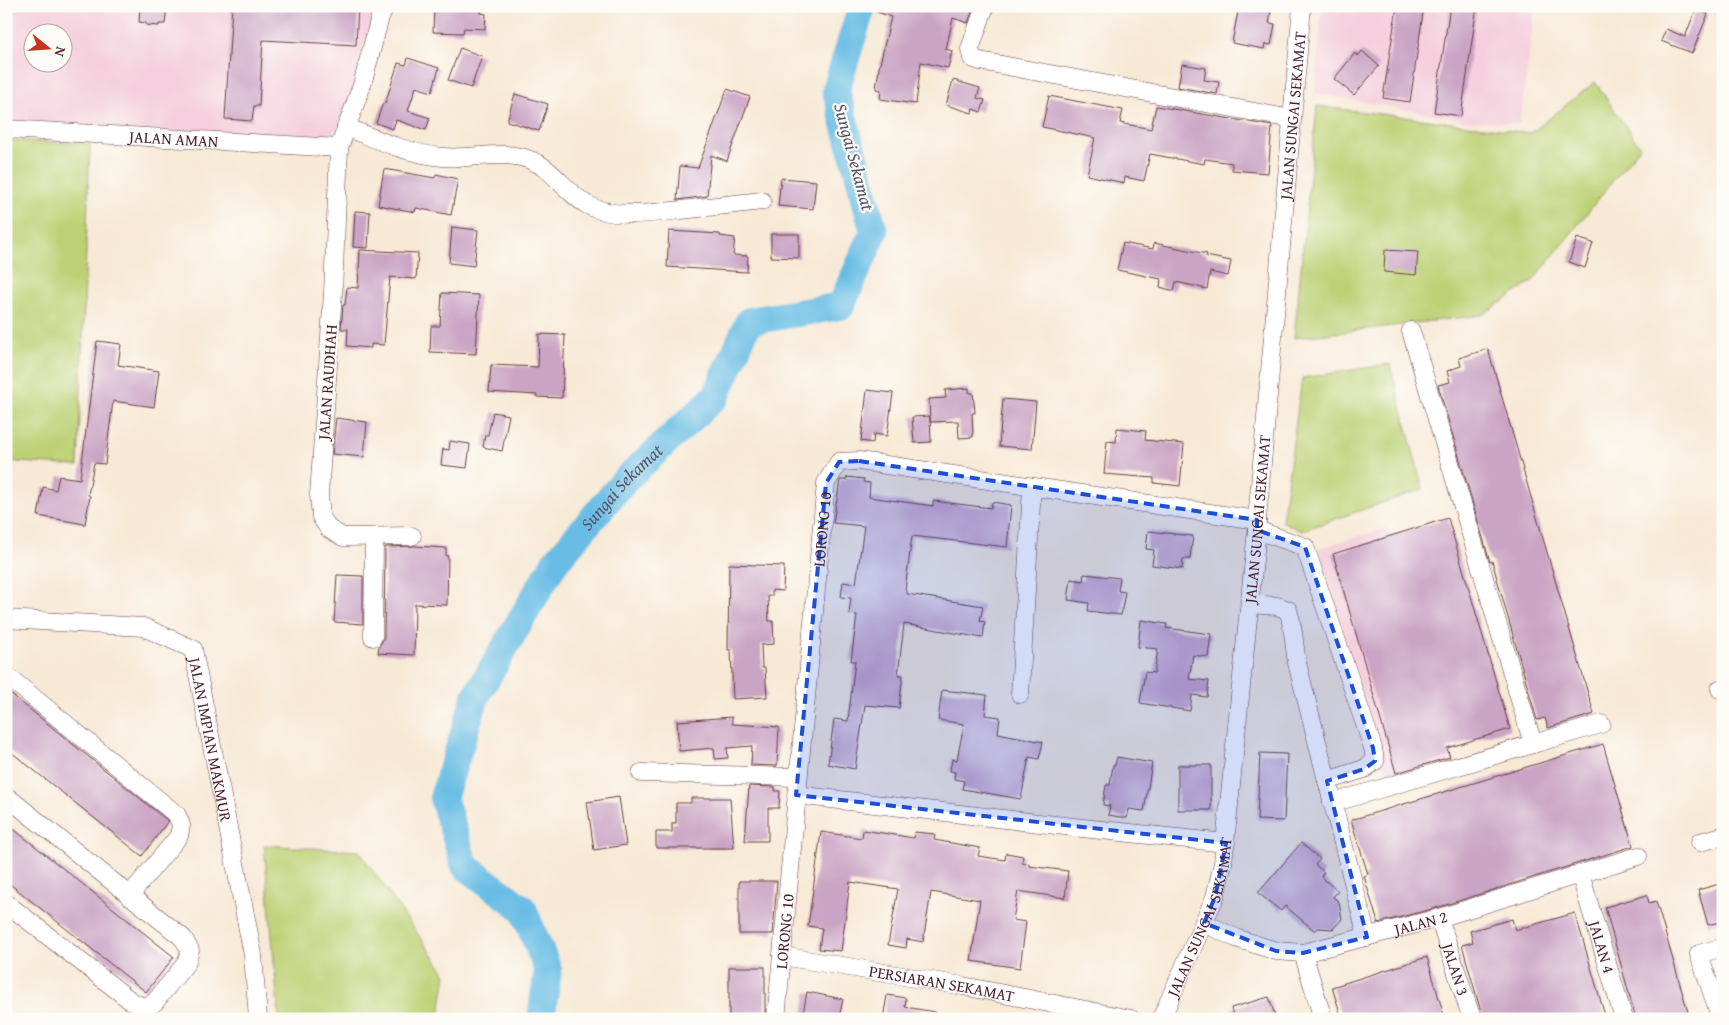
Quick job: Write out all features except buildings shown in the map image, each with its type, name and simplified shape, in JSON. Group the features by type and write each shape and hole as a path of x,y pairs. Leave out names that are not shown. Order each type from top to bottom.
{"street":[{"name":"JALAN RAUDHAH","path":"385,6 380,17 362,85 339,148 334,293 319,495 321,517 330,529 343,537 412,536"},
{"path":"985,6 970,49 972,58 980,61 1292,119"},
{"name":"JALAN SUNGAI SEKAMAT","path":"1160,1019 1215,897 1226,843 1250,604 1302,6"},
{"path":"346,127 389,144 430,156 445,158 506,156 530,160 548,170 565,188 587,205 610,213 638,214 762,201"},
{"name":"JALAN AMAN","path":"6,128 339,148"},
{"path":"1411,331 1533,744"},
{"name":"LORONG 10","path":"776,1019 826,483 839,462 859,461 1032,487 1257,525 1305,547 1373,748 1375,761 1364,768 1326,781"},
{"path":"1020,694 1032,487"},
{"path":"373,637 374,537"},
{"path":"1250,604 1277,606 1288,610 1292,622 1293,644 1297,663 1367,937"},
{"name":"JALAN IMPIAN MAKMUR","path":"6,619 143,627 193,649 253,954 258,1019"},
{"path":"6,675 177,815 182,825 179,836 129,896"},
{"path":"1332,803 1601,724"},
{"path":"641,773 798,777"},
{"path":"796,795 1226,843"},
{"path":"6,796 183,938 190,950 187,962 154,1003 143,1007 131,1001 6,903"},
{"path":"1700,842 1723,836"},
{"name":"JALAN 2","path":"1204,923 1236,938 1276,951 1303,953 1439,918 1638,856"},
{"name":"JALAN 4","path":"1580,874 1624,1019"},
{"name":"JALAN 3","path":"1439,918 1472,1019"},
{"path":"1722,1019 1700,954 1723,947"},
{"path":"1303,953 1323,1019"},
{"name":"PERSIARAN SEKAMAT","path":"782,956 963,986 1131,1019"}],"highlighted area":[{"path":"859,461 1257,520 1257,530 1305,547 1373,748 1375,761 1364,769 1327,781 1367,937 1303,953 1276,951 1204,923 1215,897 1226,843 796,795 826,483 839,462"}],"shaded area":[{"path":"6,6 379,6 360,57 352,101 341,123 331,135 320,140 6,125"},
{"path":"1322,6 1535,6 1520,124 1460,120 1315,93"},
{"path":"1387,528 1456,761 1389,781 1319,548"}],"green space":[{"path":"1595,82 1640,147 1532,282 1482,315 1294,338 1317,106 1531,133"},
{"path":"6,140 90,144 78,466 6,461"},
{"path":"1390,364 1423,489 1301,531 1282,521 1302,378"},
{"path":"264,845 359,851 446,974 439,1019 279,1019"}],"waterway":[{"name":"Sungai Sekamat","path":"541,1019 548,970 523,909 465,866 443,798 476,696 555,562 627,478 716,396 749,321 841,306 874,232 836,90 862,6"}]}
